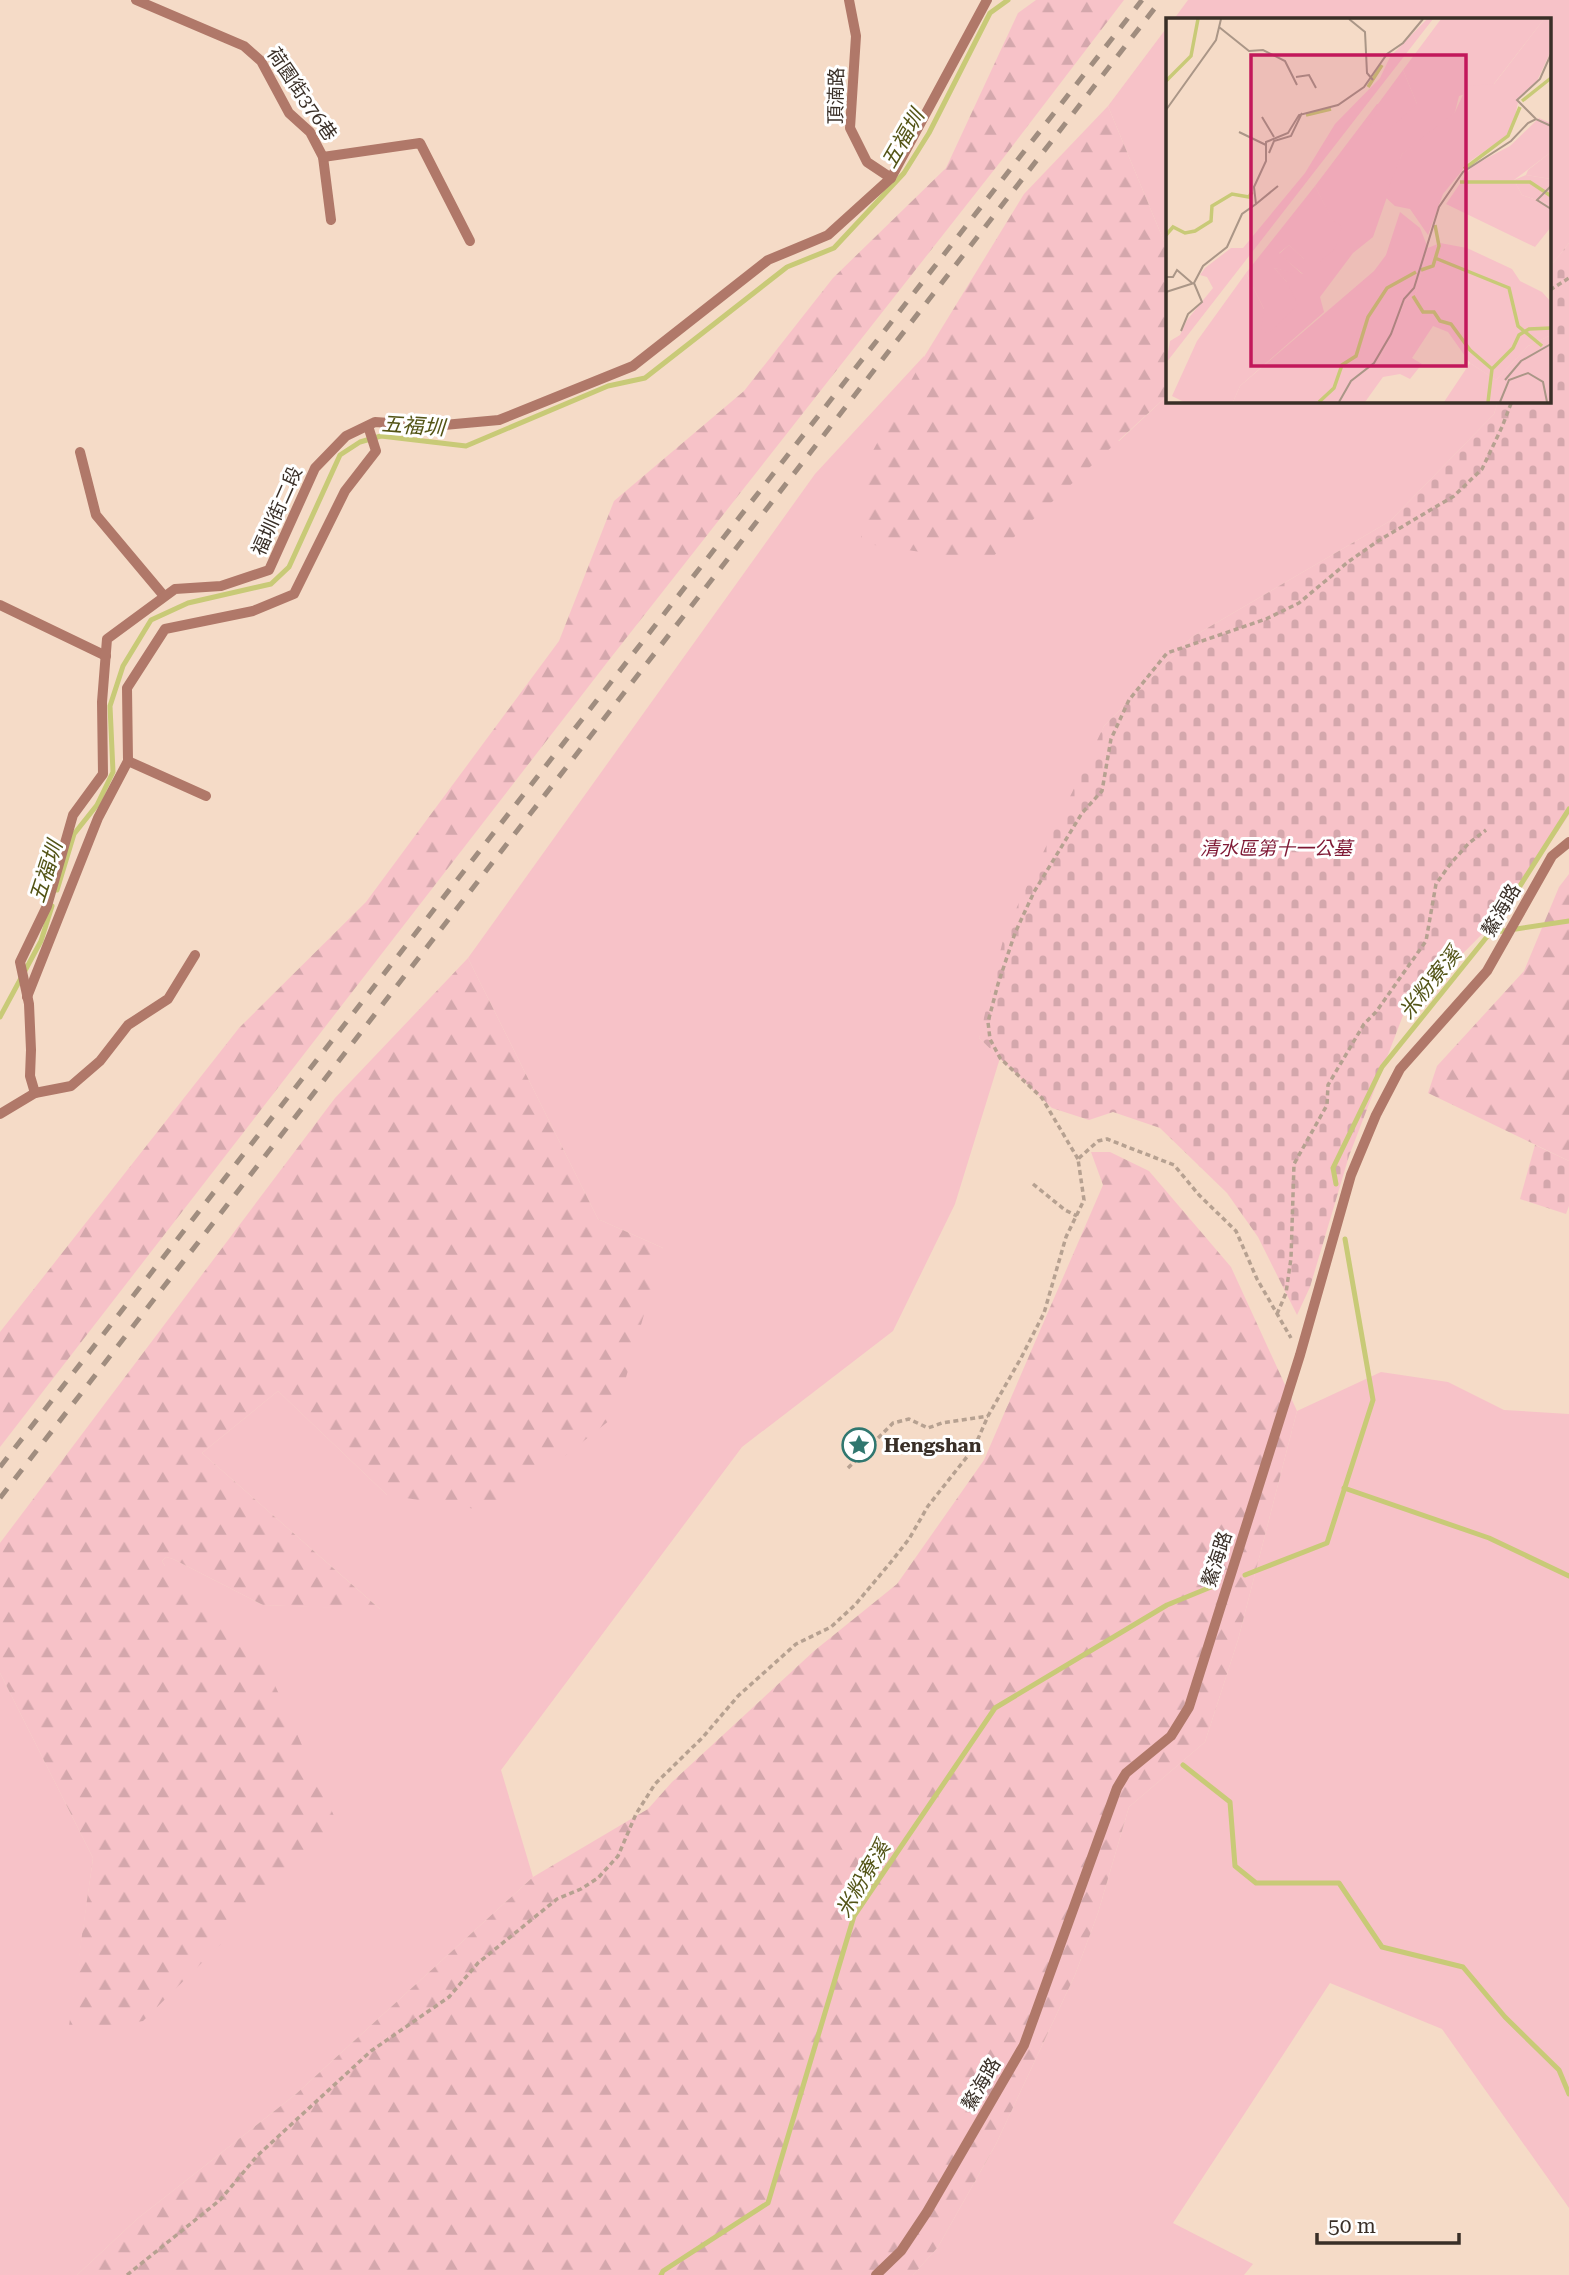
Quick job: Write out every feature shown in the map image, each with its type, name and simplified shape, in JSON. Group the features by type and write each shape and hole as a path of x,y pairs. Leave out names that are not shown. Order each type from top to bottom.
{"lane":[{"name":"荷園街376巷","path":"136,0 244,46 261,61 289,113 310,132 323,157 331,220"},
{"name":"頂湳路","path":"849,0 856,36 850,128 867,162 891,178"},
{"name":"福圳街二段","path":"36,1093 30,1076 32,1050 27,997 20,962 47,906 73,815 103,774 102,702 107,639 175,589 221,586 269,570 315,468 346,436 375,422 433,426 499,420 633,366 768,260 828,235 891,178 987,0"},
{"name":"荷園街376巷","path":"323,157 420,143 470,241"},
{"path":"27,997 98,818 128,761 127,688 165,629 253,611 294,594 345,491 376,451 368,426"},
{"path":"80,452 96,516 164,596"},
{"path":"0,605 106,656"},
{"path":"128,761 206,796"},
{"name":"鰲海路","path":"876,2275 901,2251 927,2211 1024,2045 1117,1788 1126,1773 1171,1736 1189,1707 1300,1355 1351,1175 1382,1103 1400,1069 1487,971 1552,856 1569,842"},
{"path":"0,1114 36,1093 71,1086 100,1061 128,1025 168,999 195,955"}],"path":[{"path":"1552,289 1569,278"},
{"path":"127,2275 220,2200 257,2156 371,2051 449,1997 478,1963 557,1899 582,1889 598,1878 618,1856 636,1814 655,1784 703,1737 738,1696 796,1644 831,1626 855,1605 909,1539 928,1506 974,1448 988,1416 1044,1313 1066,1237 1084,1200 1078,1159 1042,1098 1000,1058 990,1039 988,1022 1015,933 1034,892 1082,813 1102,791 1111,739 1129,700 1167,653 1266,619 1299,603 1378,541 1454,496 1482,469 1503,427 1512,402"},
{"path":"1278,1314 1286,1293 1291,1258 1294,1164 1327,1105 1328,1085 1364,1024 1376,1012 1426,941 1436,884 1469,843 1486,830"},
{"path":"1078,1159 1098,1141 1107,1139 1174,1165 1199,1195 1236,1231 1257,1279 1300,1355"},
{"path":"1033,1184 1065,1210 1077,1216"},
{"path":"848,1468 893,1423 909,1419 928,1428 961,1419 988,1416"}],"green space":[{"path":"1036,0 1124,0 0,1447 0,1332 239,1028 366,902 559,641 614,501 744,391 833,278 946,168 1018,13"},
{"path":"1188,0 1569,0 1569,243 1552,264 1552,18 1175,18"},
{"path":"1166,29 1166,246 1108,106"},
{"path":"1108,106 1166,246 1166,397 987,562 861,543 863,469 924,357 1024,194"},
{"name":"清水區第十一公墓","path":"1569,243 1569,815 1498,918 1404,1013 1349,1156 1310,1287 1297,1315 1258,1237 1227,1193 1160,1128 1113,1112 1089,1120 1052,1108 979,1038 1005,932 1104,726 1192,637 1390,521 1494,414 1498,402 1552,402 1552,264"},
{"path":"924,356 924,360 1119,441 1166,397 1166,402 1498,402 1494,414 1390,521 1192,637 1104,726 979,1038 1000,1058 955,1204 893,1331 742,1447 501,1770 533,1877 296,2094 137,2219 77,2275 0,2275 0,1673 93,1858 69,2032 165,1566 162,1561 166,1557 173,1559 263,1605 380,1609 202,1453 278,1391 387,1495 663,1248 598,1219 468,958 815,474"},
{"path":"1569,874 1569,1161 1428,1093 1437,1066 1524,971 1559,887"},
{"path":"468,958 598,1219 663,1248 615,1416 495,1512 387,1495 278,1391 202,1453 381,1610 263,1605 173,1559 166,1557 162,1561 264,1661 339,1827 143,2021 68,2033 93,1858 0,1673 0,1543 335,1098"},
{"path":"1535,1145 1569,1161 1569,1206 1566,1214 1520,1199"},
{"path":"1091,1152 1110,1152 1149,1171 1231,1267 1297,1411 1238,1640 1205,1742 1129,1807 1098,1913 1075,1975 996,2144 938,2247 913,2275 77,2275 137,2219 296,2094 533,1877 648,1809 672,1782 814,1651 897,1584 984,1460 1103,1185"},
{"path":"1381,1372 1448,1382 1504,1410 1569,1414 1569,2208 1442,2029 1330,1983 1173,2223 1253,2264 1244,2275 913,2275 938,2247 996,2144 1075,1975 1098,1913 1129,1807 1205,1742 1238,1640 1297,1411"}],"waterway":[{"name":"五福圳","path":"57,890 74,834 97,805 113,772 110,706 123,666 151,620 188,603 271,584 289,567 340,455 360,442 381,436 466,446 608,386 645,378 787,267 834,248 904,173 929,133 990,13 1008,0"},
{"name":"米粉寮溪","path":"1336,1184 1333,1168 1382,1067 1490,933 1569,809"},
{"name":"五福圳","path":"0,1017 41,941 52,906"},
{"path":"1490,933 1569,921"},
{"name":"米粉寮溪","path":"1245,1575 1327,1543 1373,1400 1345,1239"},
{"path":"1344,1488 1489,1538 1569,1576"},
{"name":"米粉寮溪","path":"661,2275 663,2271 768,2203 854,1916 995,1708 1167,1605 1211,1587"},
{"path":"1183,1765 1230,1802 1235,1866 1256,1883 1339,1883 1382,1947 1463,1967 1505,2017 1559,2070 1569,2094"}],"railway":[{"path":"0,1467 1142,0"},
{"path":"0,1498 1161,0"}],"place":[{"name":"Hengshan","path":"859,1445"}]}
